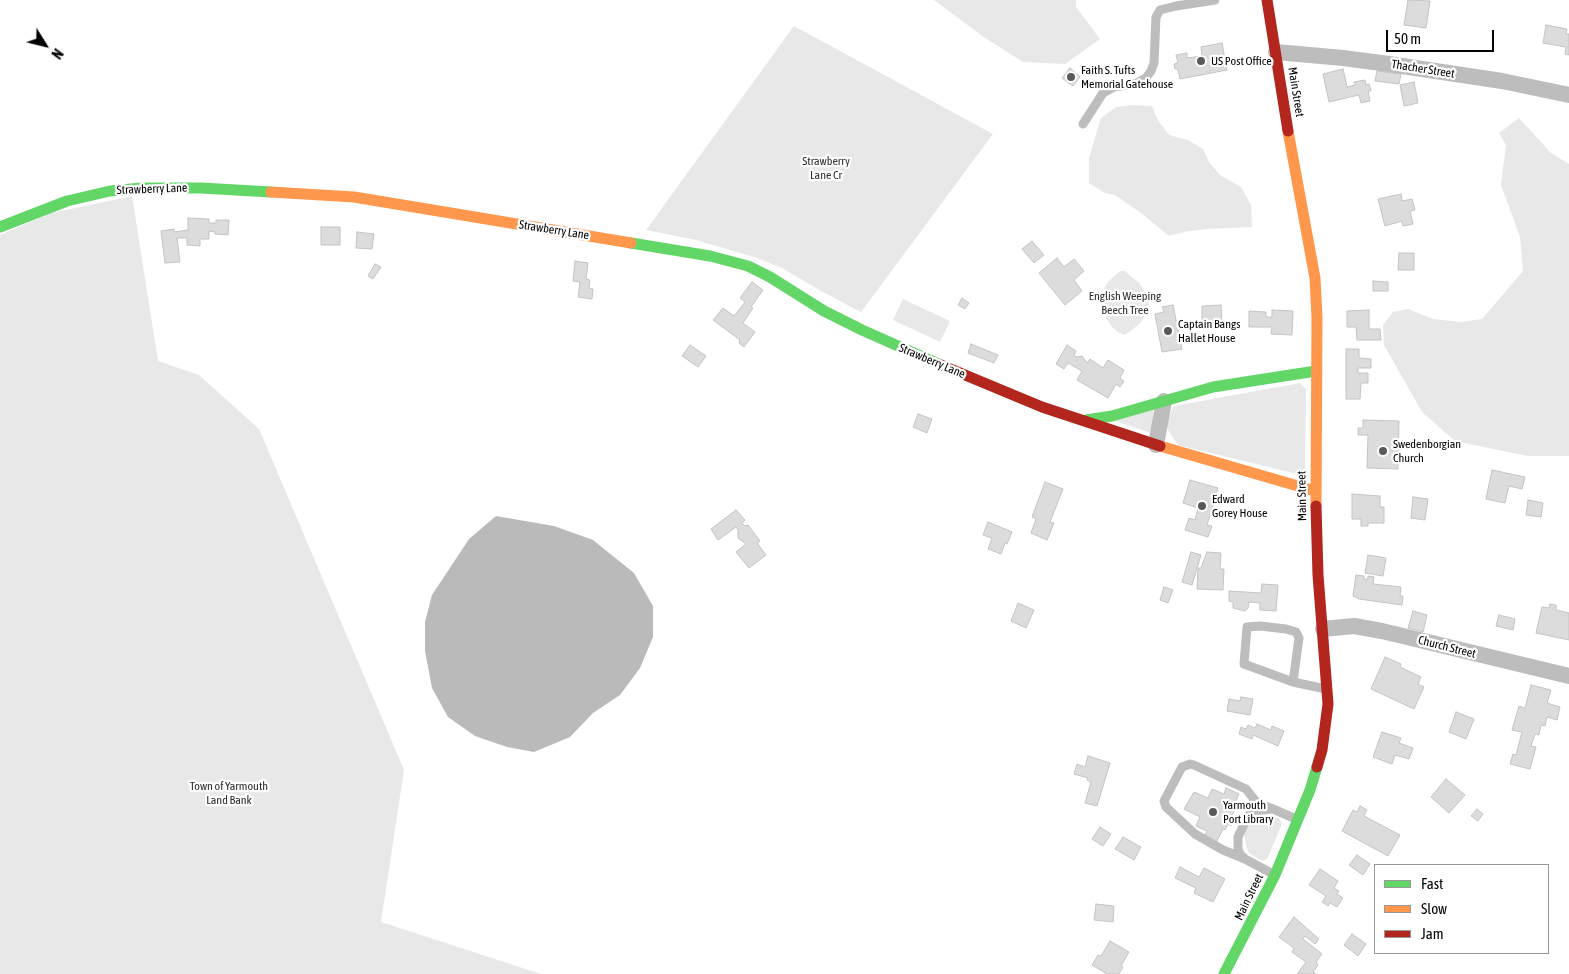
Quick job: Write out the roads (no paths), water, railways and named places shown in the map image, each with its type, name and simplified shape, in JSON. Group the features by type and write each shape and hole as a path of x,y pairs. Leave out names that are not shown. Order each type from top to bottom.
{"street":[{"name":"Main Street","path":"1224,974 1275,875 1298,820 1322,750 1328,689 1318,575 1315,491 1317,318 1314,270 1291,152 1267,0"},
{"name":"Thacher Street","path":"1276,52 1389,64 1502,81 1569,95"},
{"name":"Strawberry Lane","path":"0,227 67,201 110,191 142,188 201,188 354,197 710,256 736,262 759,271 824,311 883,340 1042,407 1156,445 1315,491"},
{"name":"Strawberry Lane","path":"1080,419 1092,420 1106,417 1213,387 1316,371"},
{"path":"1156,445 1164,401"},
{"name":"Church Street","path":"1323,629 1348,626 1382,631 1569,676"}],"lane":[{"path":"1083,124 1103,93 1114,87 1135,84 1146,78 1152,71 1156,17 1160,10 1215,0"},
{"path":"1293,682 1299,638 1296,632 1260,626 1247,627 1244,664 1293,682 1328,689"},
{"path":"1275,875 1245,859 1222,850 1195,834 1166,807 1164,801 1182,767 1190,764 1246,789 1257,803 1298,820"},
{"path":"1245,859 1238,849 1238,837 1248,816 1254,811 1274,809"}],"place":[{"name":"US Post Office","path":"1201,61"},
{"name":"Faith S. Tufts Memorial Gatehouse","path":"1071,77"},
{"name":"Captain Bangs Hallet House","path":"1168,331"},
{"name":"Swedenborgian Church","path":"1383,451"},
{"name":"Edward Gorey House","path":"1202,506"},
{"name":"Yarmouth Port Library","path":"1213,812"}],"park label":[{"name":"Strawberry Lane Cr","path":"826,168"},
{"name":"English Weeping Beech Tree","path":"1125,303"},
{"name":"Town of Yarmouth Land Bank","path":"229,793"}]}
